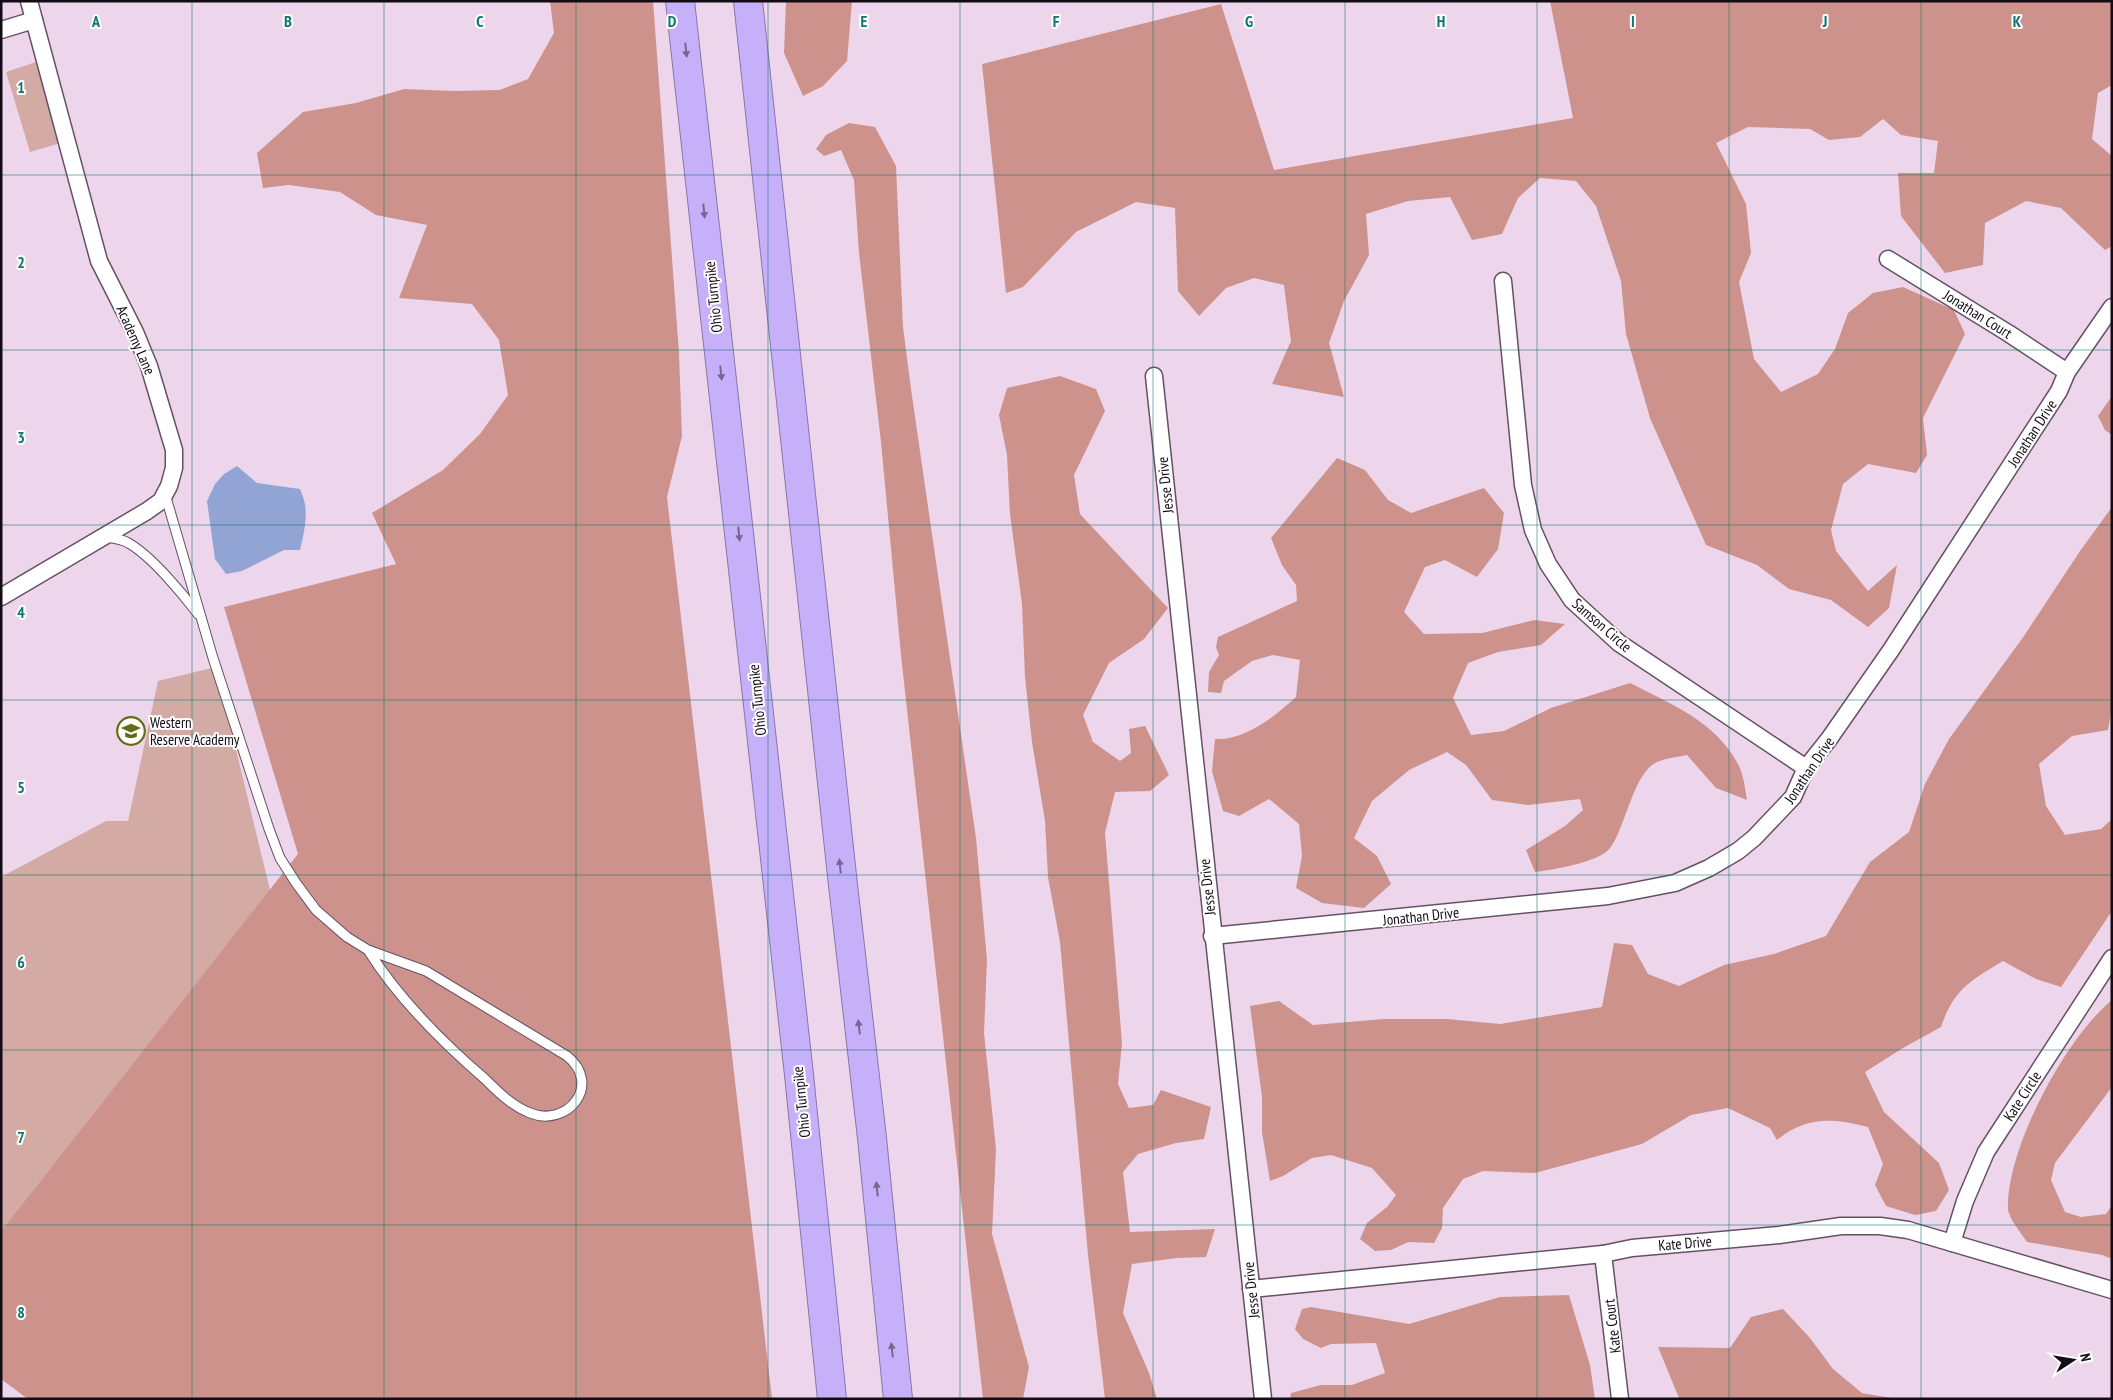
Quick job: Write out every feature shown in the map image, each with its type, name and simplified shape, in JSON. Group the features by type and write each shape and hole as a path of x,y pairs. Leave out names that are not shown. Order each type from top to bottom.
{"highway":[{"name":"Ohio Turnpike","path":"680,1 798,1065 832,1399"},
{"path":"748,1 842,885 872,1138 898,1399"}],"street":[{"name":"Academy Lane","path":"1,597 147,511 160,501 165,494 174,468 174,450 149,366 135,332 99,261 29,1"},
{"path":"1,30 34,20"},
{"name":"Jonathan Court","path":"1888,259 2067,372"},
{"name":"Samson Circle","path":"1503,281 1523,485 1534,530 1548,564 1572,600 1619,643 1806,768"},
{"name":"Jonathan Drive","path":"1212,936 1608,896 1675,883 1709,868 1738,851 1754,838 1792,797 1806,768 1829,739 1890,650 2059,391 2067,372 2112,307"},
{"name":"Jesse Drive","path":"1154,376 1262,1399"},
{"name":"Kate Circle","path":"1952,1244 1965,1201 1986,1152 2112,958"},
{"name":"Kate Drive","path":"1251,1289 1603,1254 1632,1248 1779,1235 1842,1226 1880,1226 1908,1230 2112,1290"},
{"name":"Kate Court","path":"1603,1254 1620,1399"}],"lane":[{"path":"165,494 230,712 245,749 280,858 296,883 316,910 347,937 368,950 426,971 567,1056 575,1063 582,1084 582,1093 576,1102 565,1111 544,1116 530,1113 509,1101 455,1053 381,970 368,950"},
{"path":"104,537 130,544 142,554 178,590 201,618"}],"shaded area":[{"path":"550,1 653,1 679,353 682,436 667,497 772,1399 28,1399 1,1379 1,1231 298,854 224,607 396,564 372,513 443,470 480,434 508,395 499,340 472,304 399,298 427,225 376,215 340,192 289,185 263,188 257,153 303,112 356,103 404,89 500,90 528,79 554,33"},
{"path":"786,1 852,1 847,61 823,86 803,96 784,53"},
{"path":"1550,1 2112,1 2112,85 2098,93 2092,139 2112,156 2112,246 2105,250 2061,208 2026,201 1985,223 1983,265 1945,273 1901,216 1898,173 1934,173 1938,141 1901,135 1883,119 1860,137 1829,140 1810,129 1748,127 1716,143 1746,204 1751,253 1739,282 1754,359 1781,392 1818,374 1835,349 1848,313 1873,293 1903,287 1954,310 1965,334 1923,418 1927,455 1916,473 1868,464 1843,484 1831,530 1836,551 1868,591 1897,565 1889,608 1868,627 1831,600 1789,589 1757,565 1706,545 1650,418 1626,334 1621,281 1596,206 1576,181 1540,178 1518,198 1502,234 1472,240 1450,197 1408,201 1366,214 1369,255 1344,301 1329,343 1344,397 1272,384 1291,341 1284,285 1254,278 1226,288 1199,316 1178,291 1175,208 1136,202 1076,232 1023,287 1006,293 982,64 1221,4 1274,170 1573,118"},
{"path":"42,60 64,142 30,152 6,72"},
{"path":"849,123 875,127 896,166 903,327 976,838 987,960 984,1033 996,1149 992,1234 1029,1367 1023,1399 983,1399 901,655 881,442 859,253 854,180 841,150 824,156 816,149 826,135"},
{"path":"1060,376 1096,389 1105,411 1074,475 1080,514 1168,608 1144,639 1109,663 1083,715 1093,742 1120,761 1131,753 1129,729 1145,726 1169,775 1150,791 1115,792 1105,833 1122,1043 1118,1084 1129,1108 1153,1105 1161,1090 1211,1107 1204,1139 1176,1143 1138,1154 1123,1172 1130,1232 1215,1229 1206,1257 1177,1258 1132,1264 1123,1313 1149,1373 1157,1399 1105,1399 1088,1255 1060,942 1048,877 1045,821 1032,742 1025,677 1022,604 1010,514 1007,455 999,415 1007,388"},
{"path":"2112,396 2112,435 2105,430 2098,416"},
{"path":"1337,458 1365,470 1388,500 1411,513 1484,488 1504,513 1498,549 1477,577 1445,560 1425,567 1404,612 1424,634 1482,633 1534,620 1565,624 1541,645 1498,652 1468,663 1453,698 1471,735 1504,731 1551,708 1630,683 1692,716 1718,737 1730,751 1739,766 1747,800 1716,788 1687,755 1657,762 1642,777 1616,839 1605,853 1575,865 1535,872 1526,850 1565,826 1583,810 1580,799 1528,805 1492,800 1466,765 1447,752 1409,770 1372,801 1354,838 1377,856 1391,884 1364,908 1322,903 1296,888 1302,856 1299,824 1269,799 1239,816 1223,811 1212,771 1215,739 1226,739 1248,732 1279,712 1296,697 1300,660 1273,655 1252,661 1224,681 1221,693 1208,692 1209,672 1219,655 1216,647 1218,637 1297,601 1296,585 1282,565 1271,538"},
{"path":"2112,507 2112,707 2108,730 2072,736 2039,764 2046,806 2065,835 2101,829 2112,819 2112,911 2061,987 2036,979 2003,961 1964,987 1952,1003 1941,1027 1865,1072 1884,1112 1939,1163 1949,1190 1936,1211 1915,1215 1886,1206 1875,1185 1883,1164 1868,1127 1844,1122 1821,1121 1799,1127 1777,1140 1770,1128 1728,1108 1691,1115 1642,1144 1535,1173 1483,1171 1463,1179 1443,1208 1442,1228 1434,1243 1408,1242 1391,1250 1375,1251 1360,1239 1367,1223 1387,1207 1396,1195 1372,1168 1331,1155 1312,1158 1283,1176 1270,1181 1262,1132 1262,1097 1250,1006 1279,1001 1313,1025 1384,1019 1447,1019 1500,1024 1602,1007 1614,943 1632,945 1648,974 1679,986 1724,965 1774,954 1826,936 1870,862 1909,832 1925,784 1949,739 2024,636 2080,551"},
{"path":"216,667 270,890 1,1231 1,877 106,821 128,821 158,681"},
{"path":"2112,1000 2112,1087 2055,1163 2051,1180 2065,1212 2081,1217 2106,1214 2112,1205 2112,1259 2102,1255 2027,1242 2013,1222 2008,1209 2010,1184 2017,1156 2042,1096 2076,1040 2094,1017"},
{"path":"1569,1295 1590,1365 1595,1399 1290,1399 1291,1393 1321,1385 1352,1385 1385,1373 1376,1343 1331,1344 1321,1348 1303,1339 1295,1329 1302,1309 1311,1307 1409,1324 1500,1297"},
{"path":"1783,1309 1810,1338 1833,1369 1862,1393 1897,1399 1679,1398 1658,1347 1730,1348 1751,1317"}],"water":[{"path":"237,466 257,483 300,489 305,504 306,519 300,550 284,550 242,571 226,574 215,559 207,501 215,484 224,474"}],"place":[{"name":"Western Reserve Academy","path":"131,731"}]}
